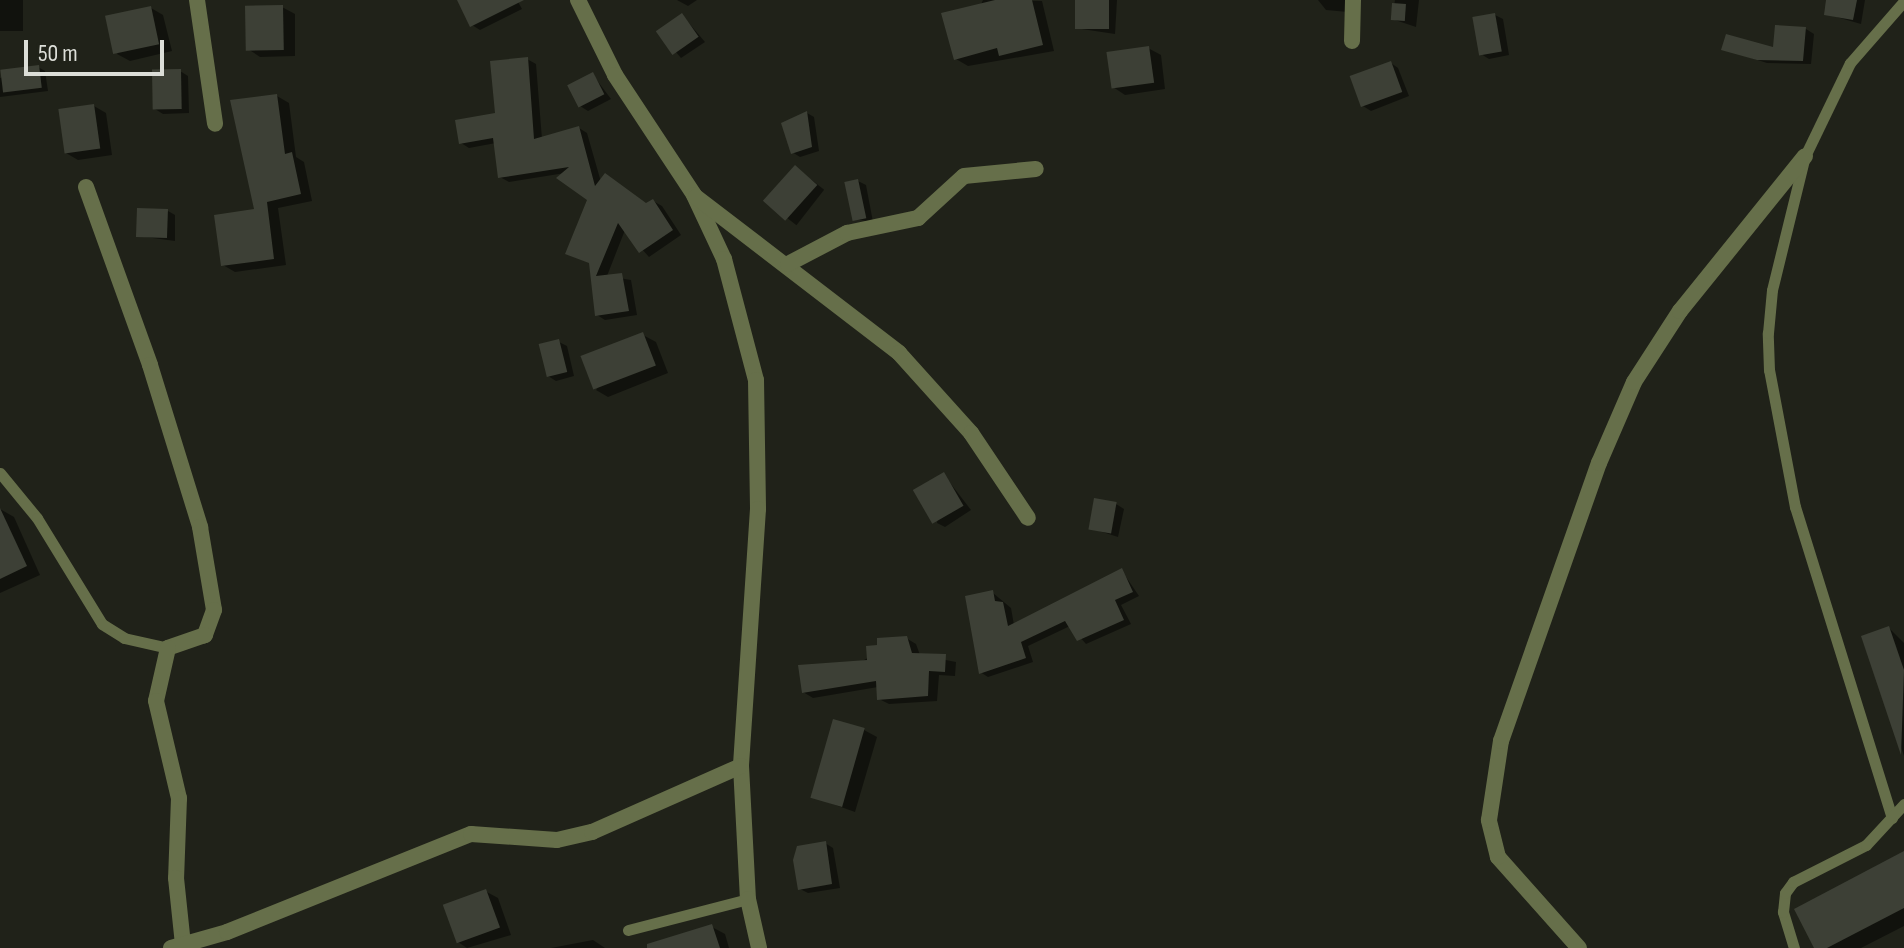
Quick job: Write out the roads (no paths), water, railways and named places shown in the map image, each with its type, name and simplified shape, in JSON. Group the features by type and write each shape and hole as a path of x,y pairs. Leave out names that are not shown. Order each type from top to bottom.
{"street":[{"path":"197,0 215,124"},
{"path":"578,0 615,75 694,195 724,259 756,380 758,509 741,766 748,899 759,948"},
{"path":"1352,41 1353,0"},
{"path":"1579,948 1498,857 1489,820 1501,741 1599,463 1634,382 1680,311 1805,156"},
{"path":"788,264 847,233 918,218 964,176 1036,169"},
{"path":"86,187 150,365 200,527 212,623 205,635 168,648 156,701 179,798 177,947 471,834 557,840 592,832 741,766"},
{"path":"694,195 788,264 899,353 971,433 1028,518"}],"lane":[{"path":"1892,818 1799,521 1769,370 1772,290 1805,156 1850,63 1904,1"},
{"path":"0,473 37,518 102,624 124,638 168,648"},
{"path":"1794,948 1783,912 1785,893 1793,882 1836,865 1866,845 1904,804"},
{"path":"628,930 748,899"}]}
